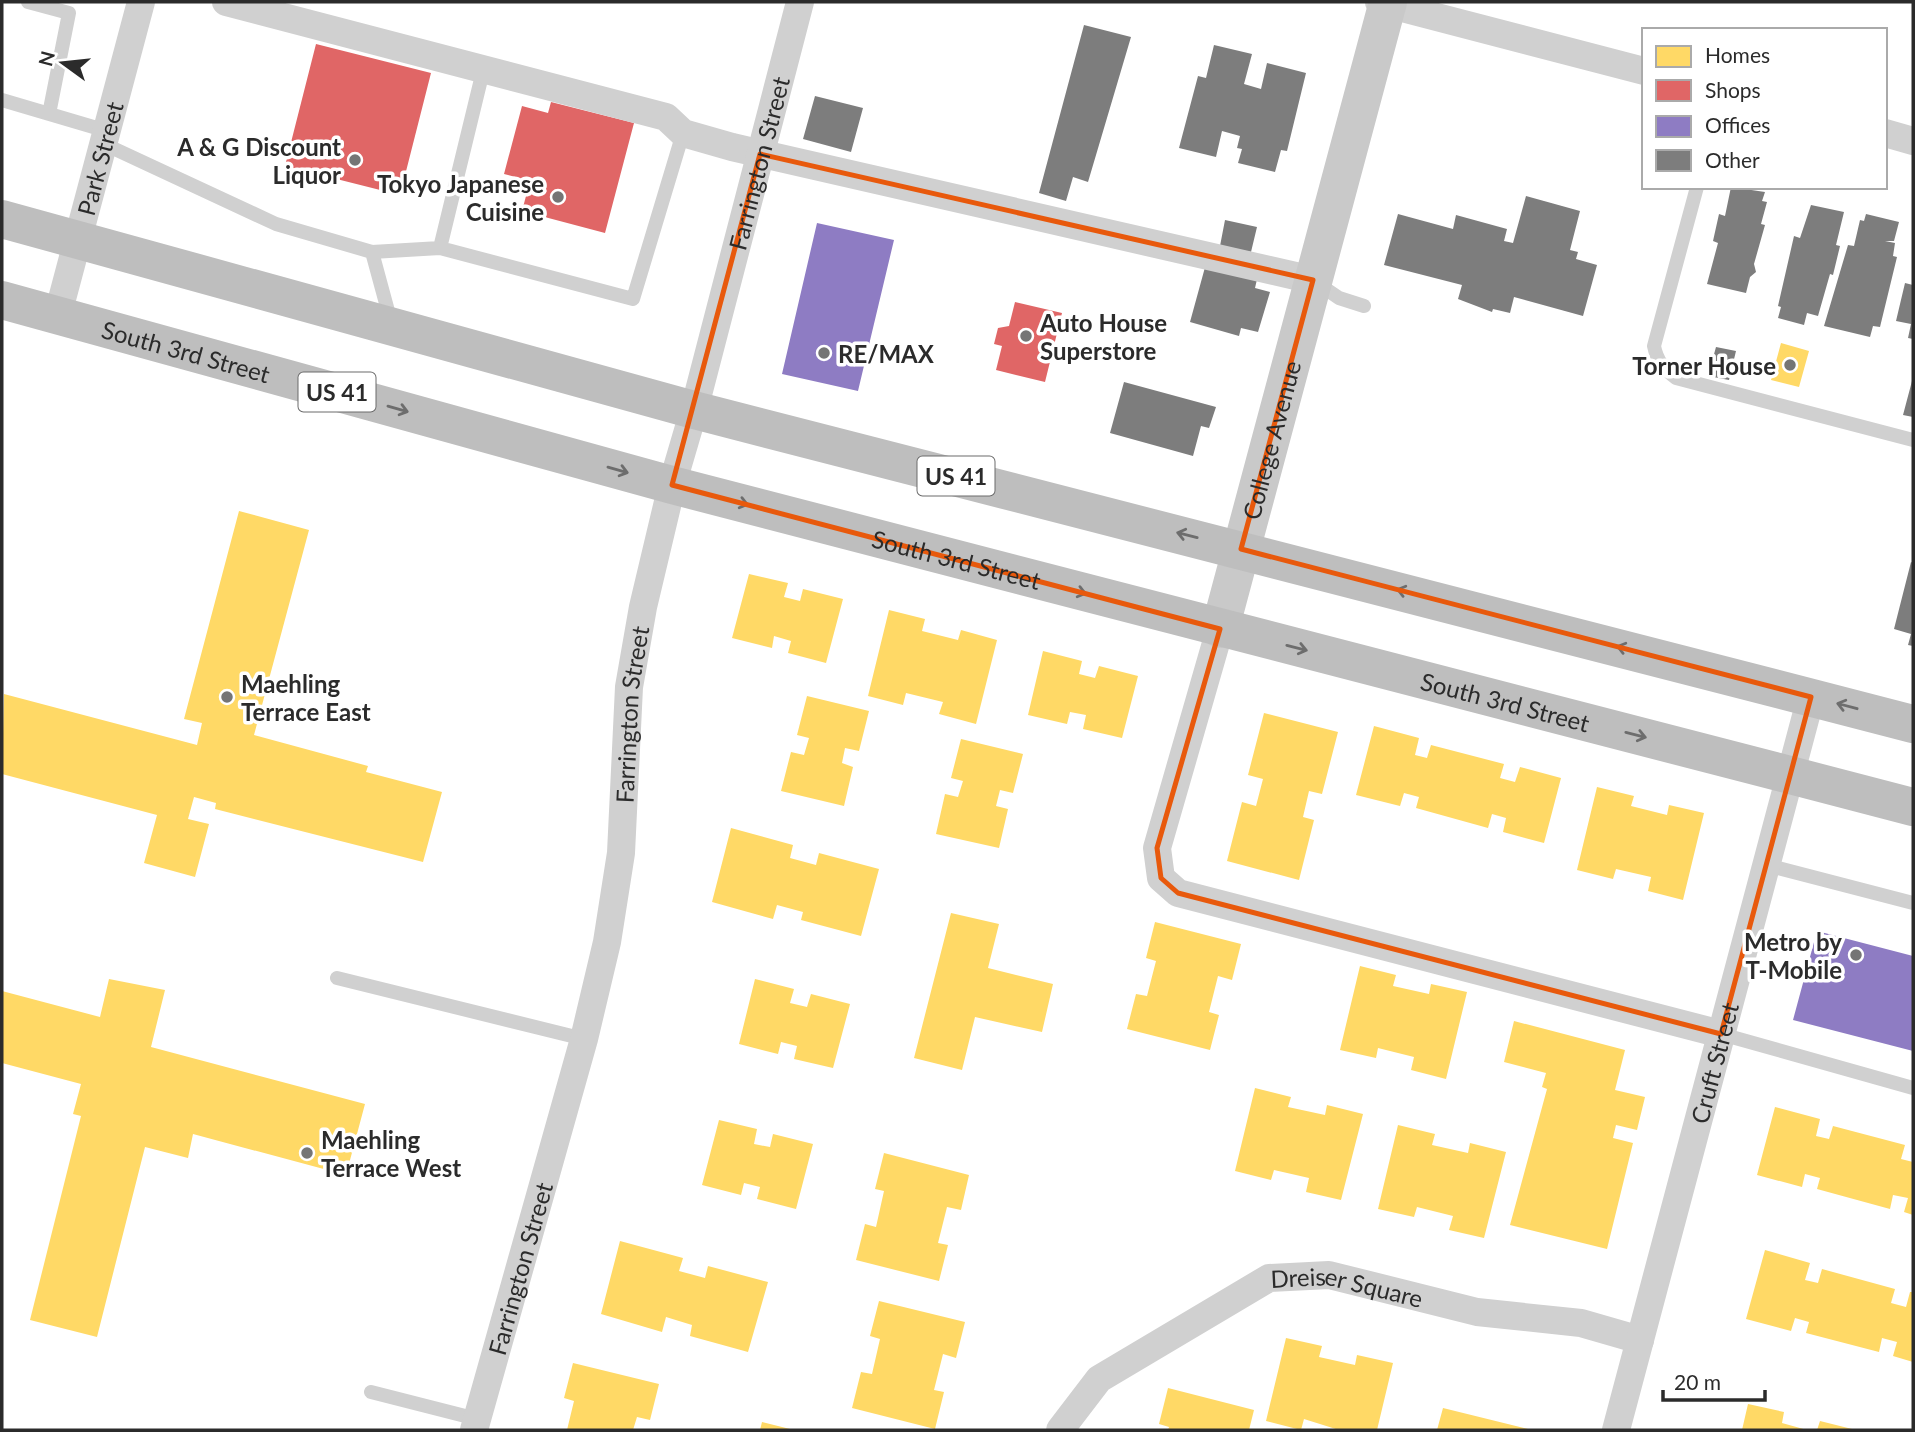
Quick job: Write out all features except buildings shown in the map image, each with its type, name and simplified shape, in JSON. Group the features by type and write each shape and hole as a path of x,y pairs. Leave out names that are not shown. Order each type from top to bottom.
{"highway":[{"name":"US 41","path":"2,219 694,410 1913,723"},
{"name":"South 3rd Street","path":"2,300 672,485 1913,807"}],"street":[{"name":"Park Street","path":"58,314 141,2"},
{"path":"226,2 666,117 683,133 760,154 1312,281"},
{"name":"Farrington Street","path":"476,1425 584,1039 607,942 621,853 629,687 643,607 672,485 800,2"},
{"path":"1385,2 1642,70"},
{"name":"College Avenue","path":"1385,2 1220,629 1157,848 1161,878 1178,893 1192,897 1721,1034"},
{"path":"1887,134 1913,141"},
{"name":"Cruft Street","path":"1616,1430 1811,696"},
{"name":"Dreiser Square","path":"1060,1430 1099,1379 1269,1278 1329,1275 1477,1312 1581,1323 1640,1340"}],"lane":[{"path":"28,2 69,13 49,114"},
{"path":"440,248 483,71"},
{"path":"2,100 49,114 106,137 276,224 372,252 440,248 633,299 683,133"},
{"path":"1696,189 1654,346 1657,359 1666,370 1676,378 1913,440"},
{"path":"372,252 393,327"},
{"path":"1312,281 1339,298 1364,306"},
{"path":"1766,865 1913,903"},
{"path":"337,978 584,1039"},
{"path":"1721,1034 1913,1088"},
{"path":"371,1392 476,1425"}],"highlighted area":[{"path":"760,154 1313,280 1241,549 1811,697 1721,1034 1178,893 1161,878 1157,848 1220,629 672,485"}],"place":[{"name":"A & G Discount Liquor","path":"355,160"},
{"name":"Tokyo Japanese Cuisine","path":"558,197"},
{"name":"Auto House Superstore","path":"1026,336"},
{"name":"RE/MAX","path":"824,353"},
{"name":"Torner House","path":"1790,365"},
{"name":"Maehling Terrace East","path":"227,697"},
{"name":"Metro by T-Mobile","path":"1856,955"},
{"name":"Maehling Terrace West","path":"307,1153"}]}
